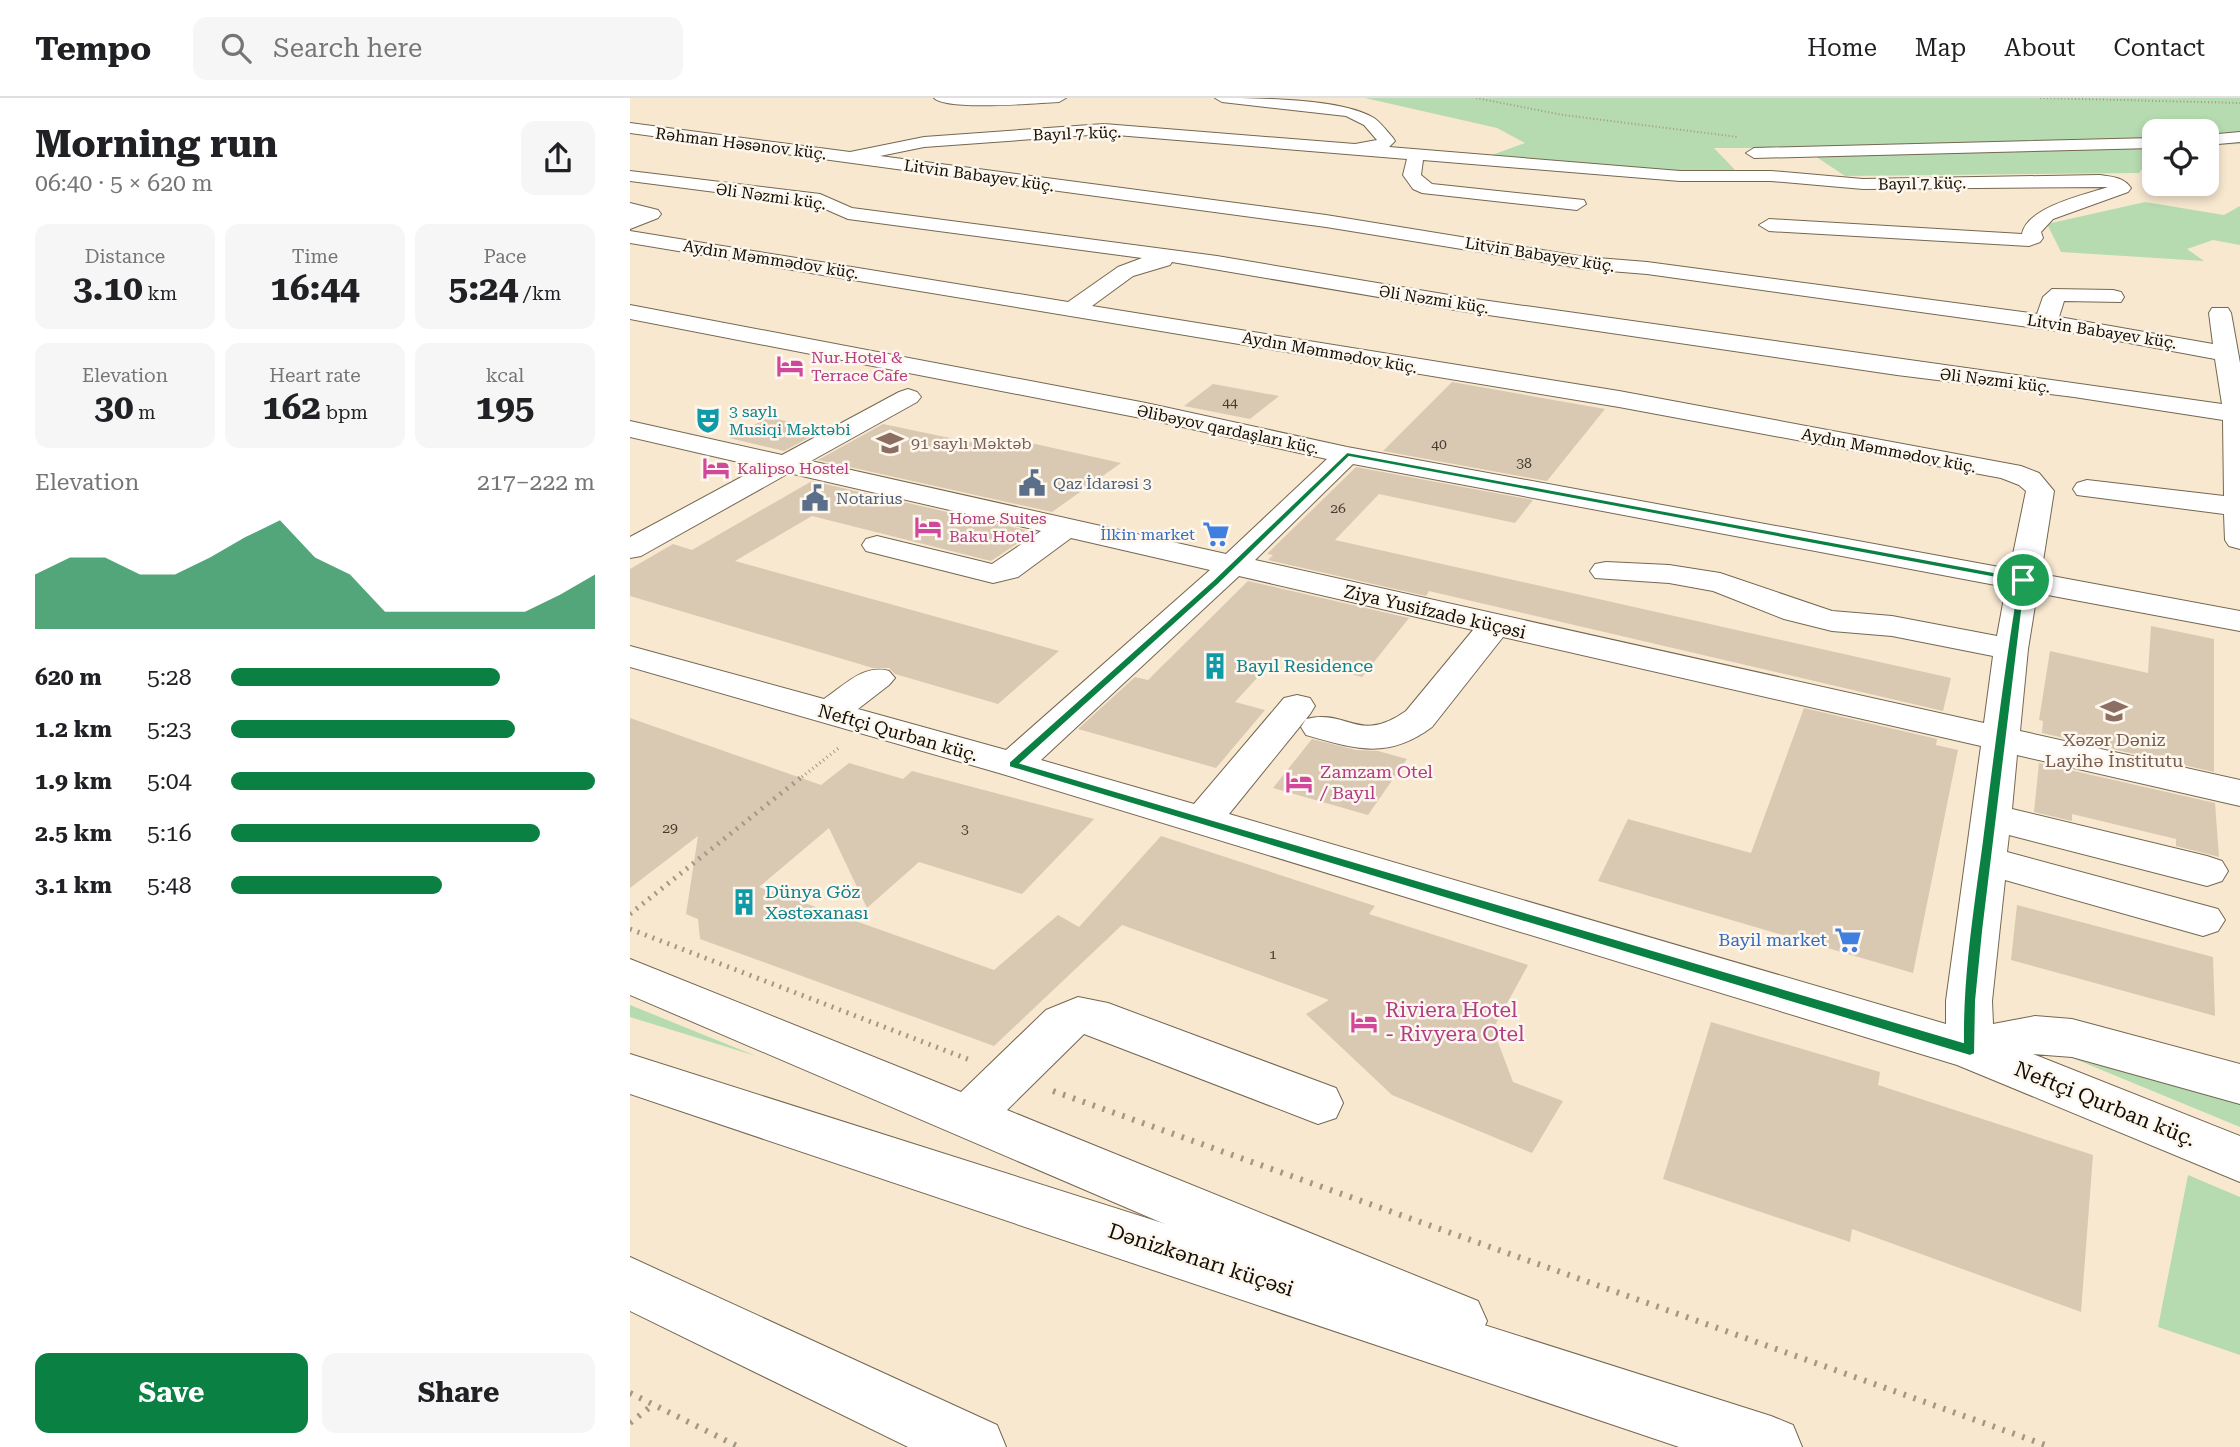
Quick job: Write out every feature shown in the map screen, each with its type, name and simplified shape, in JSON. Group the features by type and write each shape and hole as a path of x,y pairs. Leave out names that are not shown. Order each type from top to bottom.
{"main road":[{"name":"Bayıl 7 küç.","path":"941,98 990,101 1059,98"},
{"path":"1222,98 1361,116"},
{"path":"1319,99 1354,106 1361,116 1385,136 1387,141 1381,145"},
{"name":"Rəhman Həsənov küç.","path":"632,129 852,157"},
{"name":"Bayıl 7 küç.","path":"852,157 924,142 1104,129 1688,176 1787,175 1863,184 2079,180 2117,183"},
{"path":"2219,139 2240,137"},
{"path":"1737,145 1776,152 1872,152 2142,143"},
{"path":"1776,152 1787,175 2010,161 2106,151 2126,144"},
{"name":"Bayıl 7 küç.","path":"1344,147 1381,145 1519,154 1630,154"},
{"path":"1769,225 2029,240 2033,238 2031,231 2046,215 2120,191 2122,188 2117,183 2106,151"},
{"path":"1416,154 1412,175 1419,185 1428,188 1577,204"},
{"name":"Litvin Babayev küç.","path":"852,157 1395,231 1585,263 1647,268 2231,350"},
{"name":"Əli Nəzmi küç.","path":"630,176 830,203 848,212 1186,258 1501,310 2238,414"},
{"path":"1676,194 1688,176"},
{"path":"830,203 1048,232 1074,222"},
{"path":"630,209 651,214 630,223"},
{"path":"1201,226 1225,209"},
{"name":"Aydın Məmmədov küç.","path":"630,237 1074,308 1674,409 2013,473 2028,479 2038,486 2040,491 2023,580"},
{"path":"1074,308 1102,291 1125,270 1151,262 1186,258"},
{"path":"1501,310 1517,294"},
{"path":"2046,322 2054,297 2060,294 2113,297"},
{"name":"Əlibəyov qardaşları küç.","path":"630,312 1146,411 1347,455 2240,621"},
{"path":"2220,313 2231,350 2238,414 2240,540"},
{"path":"630,549 905,396"},
{"name":"Ziya Yusifzadə küçəsi","path":"630,429 2240,793"},
{"path":"1013,765 1231,566 1347,455"},
{"path":"2087,489 2128,497 2179,498 2239,507"},
{"path":"877,545 984,574 993,574 1007,570 1065,528"},
{"path":"1606,571 1670,574 1720,583 1796,612 1832,621 1892,626 2011,649"},
{"path":"1970,1050 1969,1001 2011,649 2023,580"},
{"path":"1202,821 1308,717 1371,741 1392,737 1407,729 1419,719 1496,625"},
{"name":"Neftçi Qurban küç.","path":"630,656 1013,765 1970,1050 2240,1159"},
{"path":"829,713 877,678"},
{"path":"1990,817 2207,871"},
{"path":"1985,860 2203,920"},
{"path":"630,976 1712,1426"},
{"path":"967,1118 1063,1023 1078,1015 1091,1016 1318,1103"},
{"name":"Neftçi Qurban küç.","path":"1970,1050 2005,1039 2035,1035 2072,1038 2240,1084"},
{"name":"Dənizkənarı küçəsi","path":"630,1074 1771,1447"},
{"path":"630,1283 975,1447"}],"path":[{"path":"1476,98 1737,145"},
{"path":"2040,98 2240,103"},
{"path":"630,914 868,725"},
{"path":"630,929 1009,1075 2051,1447"},
{"path":"630,1393 739,1447"},
{"path":"630,1423 654,1404"}],"green space":[{"path":"1365,98 2240,98 2240,144 2219,145 2219,119 2142,119 2142,169 2139,173 1845,176 1803,148 1714,148 1735,170 1671,171 1492,155 1525,143 1497,128"},
{"path":"2145,202 2224,215 2240,206 2240,245 2213,240 2187,249 2204,261 2061,252 2047,224"},
{"path":"630,1005 756,1056 630,1017"},
{"path":"2077,1047 2240,1095 2240,1127 2075,1059"},
{"path":"2188,1175 2240,1197 2240,1355 2158,1327"}],"building":[{"path":"1452,382 1605,409 1547,481 1383,451"},
{"path":"1213,384 1279,396 1250,419 1184,406"},
{"path":"769,417 823,430 784,451 729,438"},
{"path":"883,424 998,448 1013,439 1121,463 1052,512 818,460"},
{"path":"1356,467 1533,500 1515,523 1379,494 1335,540 1951,678 1943,711 1429,591 1426,596 1268,560 1273,555 1267,554"},
{"path":"812,481 1026,530 1017,537 1024,539 991,561 812,516 735,561 1059,651 998,704 895,674 889,668 873,668 630,596 630,569 673,544 692,550"},
{"name":"Bayıl Residence","path":"1248,581 1409,618 1362,677 1277,656 1235,702 1265,710 1216,768 1078,729 1135,677 1148,680"},
{"path":"2151,626 2214,639 2214,772 2042,733 2043,721 2039,720 2050,651 2148,673"},
{"path":"1804,708 1937,739 1936,745 1958,750 1913,973 1598,881 1628,819 1751,853"},
{"path":"630,718 821,785 849,763 903,779 912,771 1094,819 1022,894 919,862 867,908 829,828 759,887 994,970 1058,915 1079,927 1161,836 1375,906 1369,914 1528,965 1493,1029 1513,1082 1563,1101 1532,1153 1392,1095 1306,1014 1329,1000 1122,925 994,1046 700,939 698,919 686,914 698,836 630,888"},
{"path":"1312,739 1407,759 1368,815 1273,788"},
{"path":"2039,763 2215,803 2219,857 2176,846 2176,839 2072,814 2072,821 2034,812"},
{"path":"2017,905 2213,957 2215,1016 2011,960"},
{"path":"1711,1022 1880,1072 1878,1085 2093,1155 2081,1312 1852,1229 1850,1242 1663,1179"}],"place":[{"name":"Nur Hotel & Terrace Cafe","path":"790,366"},
{"name":"3 saylı Musiqi Məktəbi","path":"708,420"},
{"name":"91 saylı Məktəb","path":"890,443"},
{"name":"Kalipso Hostel","path":"716,468"},
{"name":"Qaz İdarəsi 3","path":"1032,483"},
{"name":"Notarius","path":"815,498"},
{"name":"Home Suites Baku Hotel","path":"928,527"},
{"name":"İlkin market","path":"1216,534"},
{"name":"Bayıl Residence","path":"1215,666"},
{"name":"Xəzər Dəniz Layihə İnstitutu","path":"2114,711"},
{"name":"Zamzam Otel / Bayıl","path":"1299,782"},
{"name":"Dünya Göz Xəstəxanası","path":"744,902"},
{"name":"Bayil market","path":"1848,940"},
{"name":"Riviera Hotel - Rivyera Otel","path":"1364,1022"}],"route":[{"path":"1347,455 2023,580 2011,649 1969,1001 1970,1050 1013,765 1216,582 1347,455"}]}
